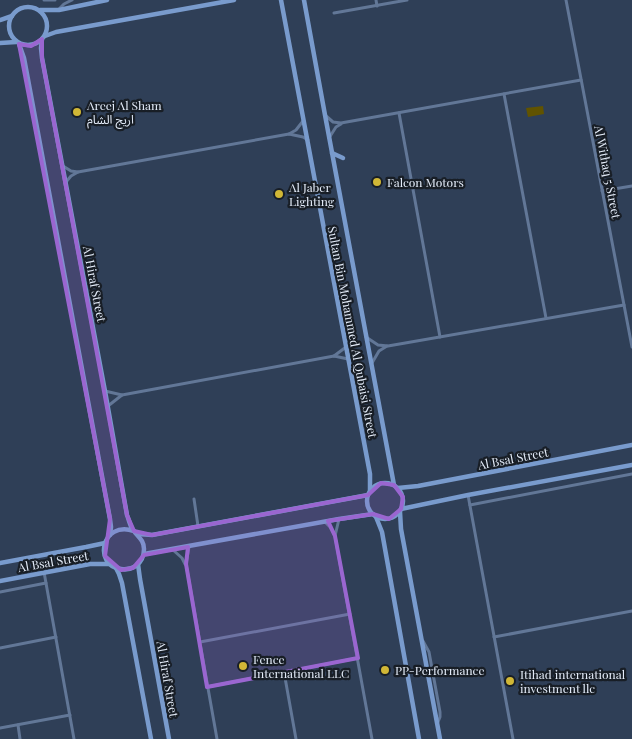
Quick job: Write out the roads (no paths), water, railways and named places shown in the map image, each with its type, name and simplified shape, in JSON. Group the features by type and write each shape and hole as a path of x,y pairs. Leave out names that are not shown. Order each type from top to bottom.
{"street":[{"path":"44,0 55,0"},
{"path":"58,10 72,0"},
{"path":"107,0 58,10 21,8 16,11 9,21 9,32 18,43 24,58 111,526 110,534 104,547 105,556 110,564 116,568 128,570 138,564 144,554 144,544 136,533"},
{"path":"0,43 18,43 32,46 56,32 234,0"},
{"name":"Sultan Bin Mohammed Al Qubaisi Street","path":"281,0 370,474 369,493"},
{"name":"Sultan Bin Mohammed Al Qubaisi Street","path":"304,0 371,365 396,487"},
{"path":"376,0 377,6"},
{"path":"334,13 407,0"},
{"name":"Al Withaq 5 Street","path":"566,0 632,347"},
{"path":"39,10 46,19 47,25 44,38"},
{"path":"0,20 12,16"},
{"name":"Al Hiraf Street","path":"44,38 41,48 42,58 65,183 127,515 129,524 136,533"},
{"path":"325,115 333,122 342,123 581,80"},
{"path":"504,94 546,318"},
{"path":"399,113 440,337"},
{"path":"62,166 71,171 78,172 289,134 296,130 304,120"},
{"path":"329,138 336,127 342,123"},
{"path":"289,134 308,140"},
{"path":"332,153 343,158"},
{"path":"65,183 78,172"},
{"path":"602,191 632,186"},
{"path":"366,336 378,345 388,346 624,305"},
{"path":"371,365 379,351 388,346"},
{"path":"334,356 346,347"},
{"path":"105,390 122,395 334,356 348,358"},
{"path":"108,406 122,395"},
{"name":"Al Bsal Street","path":"396,487 418,486 632,445"},
{"path":"144,554 339,519 374,516 390,519 400,511 632,465"},
{"path":"470,504 632,474"},
{"path":"419,739 382,532 368,506 369,493 375,486 381,483 388,483 396,487 403,497 400,511 401,529 440,739"},
{"path":"110,534 121,529 128,529 136,533 152,535 369,493"},
{"path":"468,496 514,739"},
{"path":"194,498 198,526"},
{"path":"335,536 339,519"},
{"path":"325,522 335,536 372,739"},
{"name":"Al Bsal Street","path":"0,563 105,542"},
{"path":"189,547 186,564 217,739"},
{"path":"173,550 186,564"},
{"name":"Al Bsal Street","path":"0,581 90,564 110,564"},
{"name":"Al Hiraf Street","path":"138,564 169,739"},
{"path":"116,568 122,583 151,739"},
{"path":"44,572 74,739"},
{"path":"0,592 46,583"},
{"path":"494,637 632,611"},
{"path":"200,642 350,614"},
{"path":"0,648 56,638"},
{"path":"208,686 358,658"},
{"path":"284,672 296,739"},
{"path":"0,728 70,715"},
{"path":"18,725 20,739"}],"place":[{"name":"Areej Al Sham اريج الشام","path":"77,112"},
{"name":"Falcon Motors","path":"377,182"},
{"name":"Al Jaber Lighting","path":"279,194"},
{"name":"Fence International LLC","path":"243,666"},
{"name":"PP-Performance","path":"385,670"},
{"name":"Itihad international investment llc","path":"510,681"}]}
